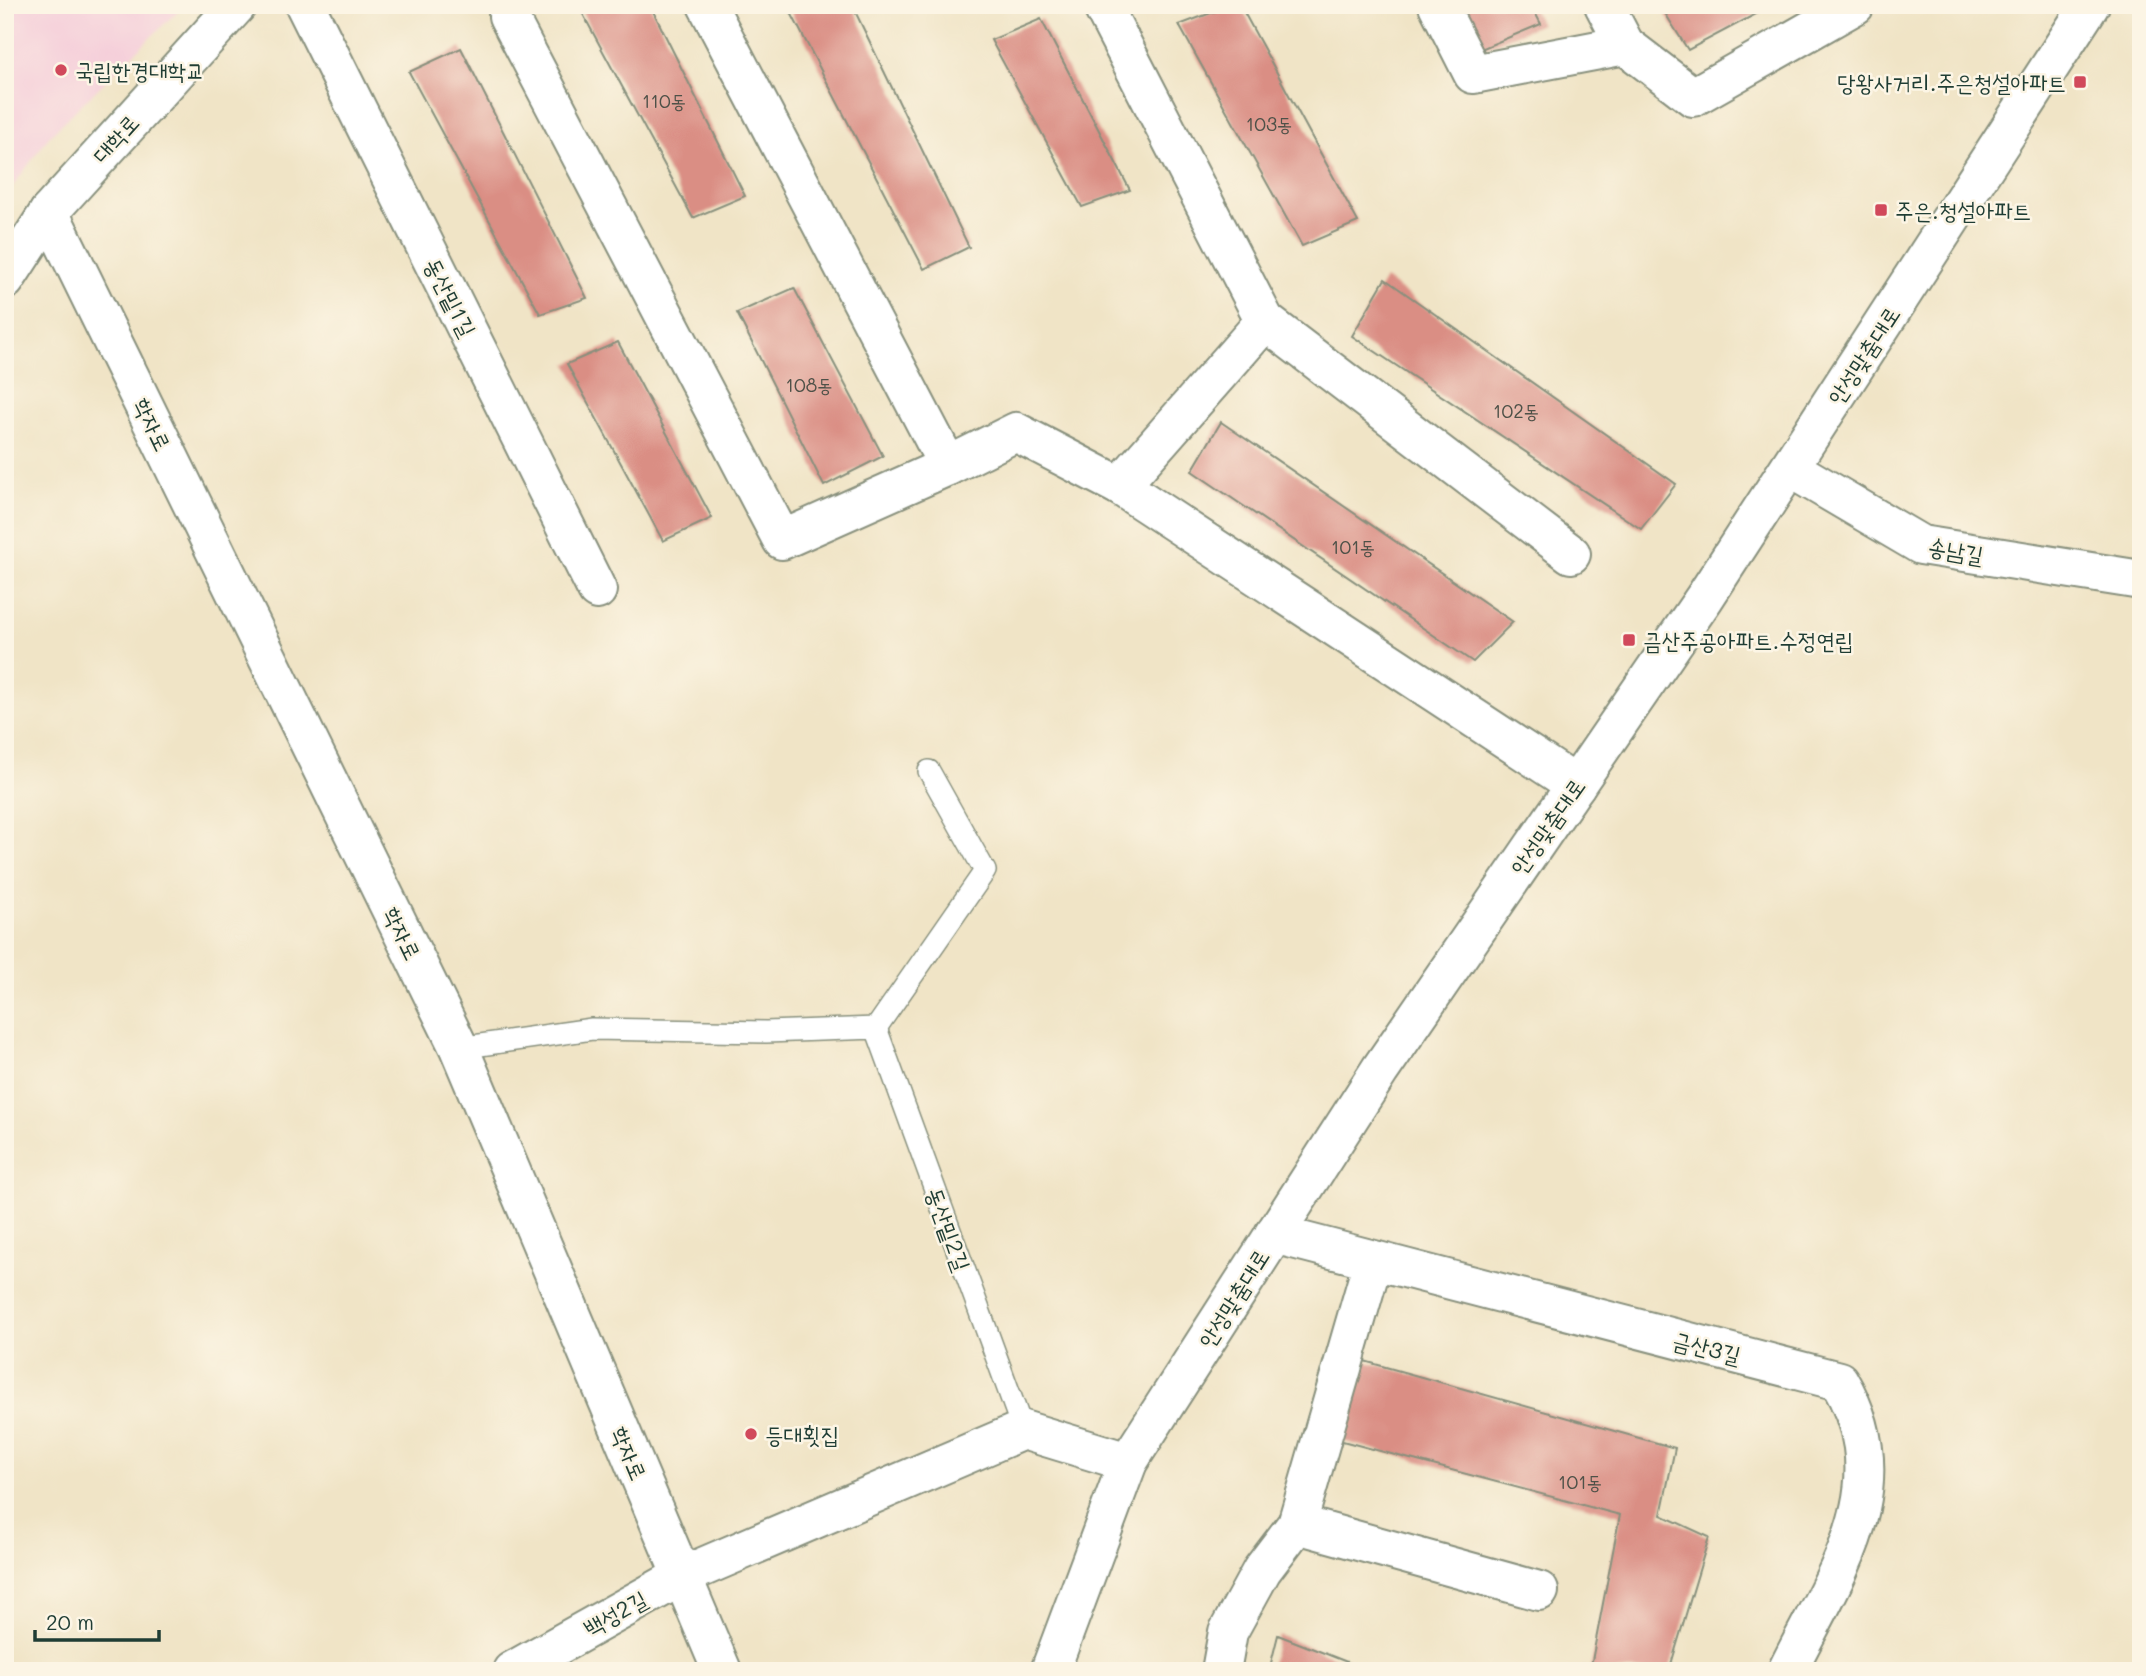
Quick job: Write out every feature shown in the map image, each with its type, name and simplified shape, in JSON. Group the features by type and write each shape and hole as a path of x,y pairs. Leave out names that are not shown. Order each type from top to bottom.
{"street":[{"name":"대학로","path":"5,281 49,212 237,5"},
{"name":"동산밑1길","path":"305,5 597,590"},
{"path":"706,5 948,466"},
{"path":"1102,5 1265,321 1571,554"},
{"path":"1438,5 1473,74 1625,45"},
{"path":"1604,5 1625,45 1693,97 1855,5"},
{"name":"안성맞춤대로","path":"1050,1671 1128,1462 1380,1070 1790,468 2090,5"},
{"path":"508,16 782,540 948,466 1016,432 1120,486 1576,785"},
{"name":"학자로","path":"49,212 459,1048 722,1671"},
{"path":"1120,486 1265,321"},
{"name":"송남길","path":"1790,468 1921,545 2141,580"},
{"name":"금산3길","path":"1274,1234 1839,1381 1855,1408 1866,1464 1856,1532 1787,1671"},
{"path":"1221,1671 1227,1632 1262,1570 1297,1524 1373,1261"},
{"path":"682,1576 1023,1430 1128,1462"},
{"path":"1297,1524 1539,1591"},
{"name":"백성2길","path":"512,1671 682,1576"}],"lane":[{"path":"459,1048 592,1029 766,1032 876,1028 985,871 929,771"},
{"name":"동산밑2길","path":"876,1028 1023,1430"}],"shaded area":[{"name":"국립한경대학교","path":"5,5 184,5 51,134 5,197"}],"building":[{"path":"578,5 650,5 745,196 693,218"},
{"path":"787,5 852,5 969,247 924,269"},
{"path":"1232,5 1240,5 1358,222 1302,246 1179,25"},
{"path":"1457,5 1531,5 1541,24 1481,49"},
{"path":"1660,5 1773,5 1688,50"},
{"path":"1041,19 1130,190 1082,207 991,40"},
{"path":"461,48 587,298 540,314 409,72"},
{"path":"1385,279 1676,484 1641,529 1352,336"},
{"path":"794,288 883,456 824,486 737,313"},
{"path":"618,342 712,518 663,541 567,364"},
{"path":"1221,422 1513,622 1473,662 1192,471"},
{"path":"1357,1359 1675,1448 1661,1515 1709,1537 1669,1671 1590,1671 1620,1515 1335,1439"},
{"path":"1278,1635 1370,1671 1269,1671"}],"place":[{"name":"국립한경대학교","path":"61,70"},
{"name":"당왕사거리.주은청설아파트","path":"2080,82"},
{"name":"주은.청설아파트","path":"1881,210"},
{"name":"금산주공아파트.수정연립","path":"1629,640"},
{"name":"등대횟집","path":"751,1434"}]}
